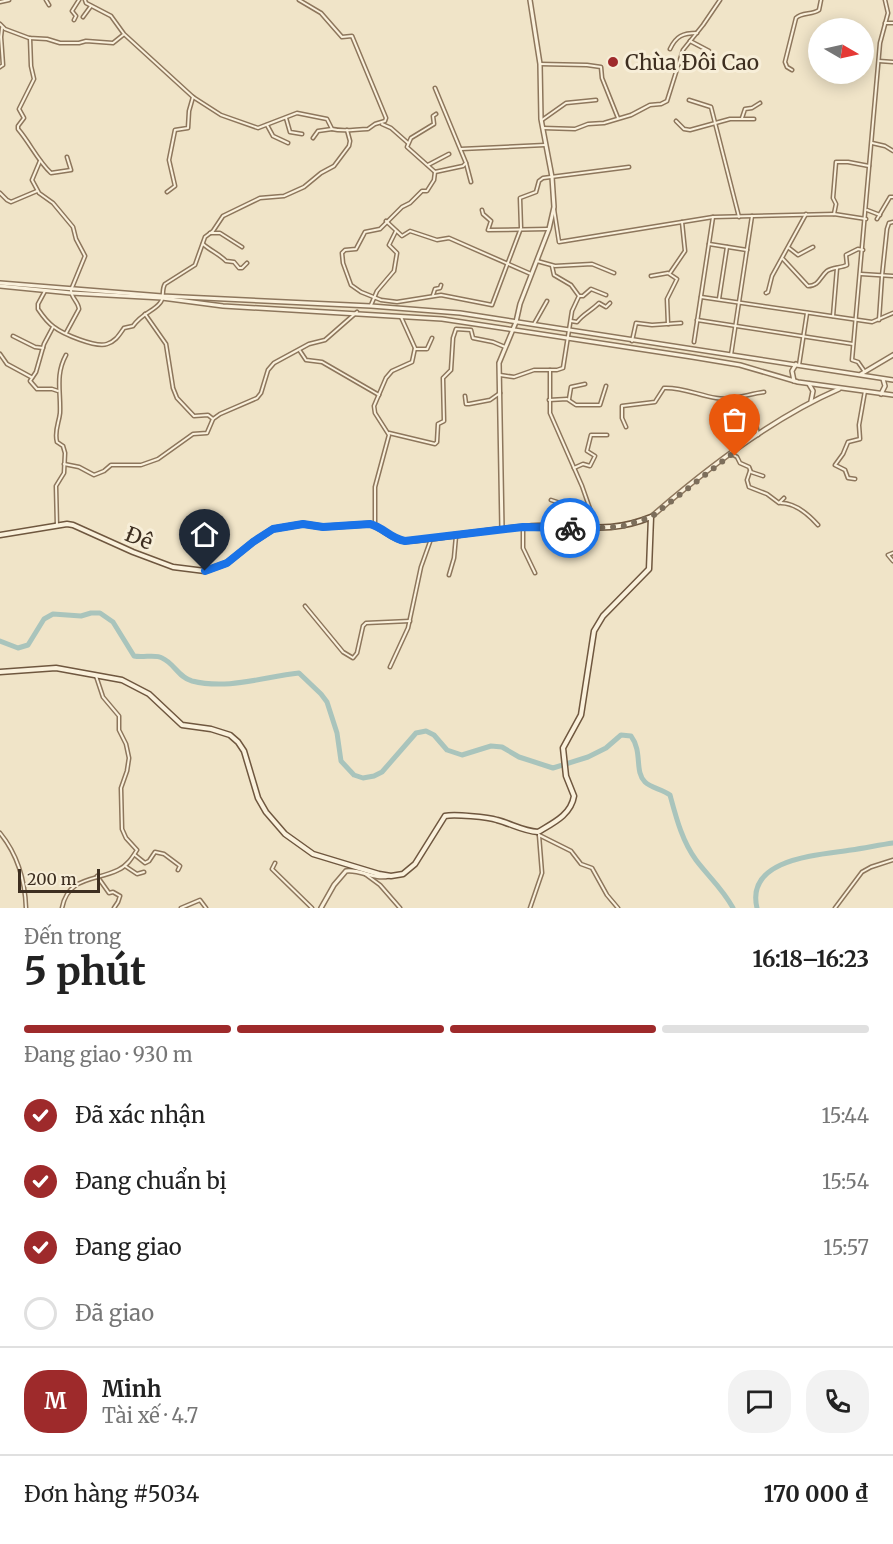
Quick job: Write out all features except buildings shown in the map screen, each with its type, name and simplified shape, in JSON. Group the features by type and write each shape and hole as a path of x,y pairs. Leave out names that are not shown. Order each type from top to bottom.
{"main road":[{"path":"0,672 56,668 122,680 149,694 182,725 211,729 230,735 244,751 258,798 266,813 285,834 305,850 347,864 391,876 403,874 412,867 445,816 457,815 497,820 538,833 564,815 573,803 573,791 566,774 563,757 564,745 581,715 594,631 603,616 649,569 651,517 627,526 597,529 523,527 431,539 399,540 375,525"},
{"name":"Đê","path":"0,534 73,525 173,567 205,571 227,563 273,529 303,524 323,527 375,525"}],"street":[{"path":"0,2 9,0"},
{"path":"46,0 49,5"},
{"path":"74,21 76,16 72,11 79,0"},
{"path":"85,0 91,6 111,16 124,34 210,110 255,128 297,113 329,120 332,129"},
{"path":"299,0 321,13 342,37 352,36 387,118 368,129 318,131 313,138"},
{"path":"530,0 540,64 542,128 549,156 559,242 713,217 834,214 866,219"},
{"path":"542,128 575,129 632,115 650,105 667,101 676,78 681,53 720,0"},
{"path":"792,70 787,68 785,62 796,18 801,15 812,15 819,10 821,0"},
{"path":"865,372 858,362 852,360 879,61 888,13 885,0"},
{"path":"83,17 91,6"},
{"path":"885,23 893,23"},
{"path":"0,24 3,64 0,67"},
{"path":"2,28 30,38 48,39 63,44 86,41 111,44 124,34"},
{"path":"670,49 676,38 689,33 697,33"},
{"path":"30,38 34,79 19,109 24,118 18,128 51,173 71,170 67,157"},
{"path":"690,41 709,51 708,58"},
{"path":"879,61 893,62"},
{"path":"540,64 600,66 602,78 618,118"},
{"path":"435,88 461,149 471,182"},
{"path":"167,192 175,186 169,160 175,130 188,128 193,97"},
{"path":"689,99 709,105 739,217"},
{"path":"542,121 566,103 596,100"},
{"path":"742,119 745,109 760,103"},
{"path":"408,143 415,134 434,124 433,116 436,114"},
{"path":"286,118 290,132 302,134"},
{"path":"676,121 686,130 730,119 754,119"},
{"path":"380,123 402,136 408,143 408,148 435,172 456,169 466,164"},
{"path":"267,125 273,136 288,143"},
{"path":"45,291 38,309 53,327 85,341 101,345 107,344 119,337 123,328 133,326 145,313 158,305 165,284 195,265 205,237 223,216 258,199 284,196 306,186 321,173 334,166 349,146 347,130"},
{"path":"872,143 885,146 893,151"},
{"path":"461,149 545,145"},
{"path":"427,166 449,154"},
{"path":"40,161 32,177 37,191 53,202 74,227 76,239 85,256 71,292 79,309 66,333"},
{"path":"834,214 836,162 869,166"},
{"path":"435,172 434,180 428,190 422,192 378,230 364,232 357,248 345,250 341,255 351,285 374,297 397,302 433,295 448,295 492,305 521,228 520,198 536,192 540,179 629,167"},
{"path":"0,192 11,202 37,191"},
{"path":"877,219 890,197 893,197"},
{"path":"502,530 499,363 549,229 554,207"},
{"path":"482,210 491,221 488,230 549,229"},
{"path":"867,210 880,214"},
{"path":"766,292 768,292 772,276 806,214"},
{"path":"731,355 752,216"},
{"path":"694,342 713,217"},
{"path":"387,221 402,236 410,231 437,240 450,238 531,274"},
{"path":"651,276 670,273 686,250 682,222"},
{"path":"879,320 887,229 893,222"},
{"path":"371,306 374,297 394,271 397,253 389,245 396,231"},
{"path":"210,233 220,234 242,247"},
{"path":"202,244 221,255 227,262 234,262 239,268 247,263"},
{"path":"709,244 747,250"},
{"path":"789,248 798,255 813,246"},
{"path":"719,299 727,247"},
{"path":"783,259 805,283 811,286 816,284 827,271 847,264 846,255 855,250 863,250"},
{"path":"537,261 552,266 592,264 614,273"},
{"path":"552,266 554,275 571,285 579,296"},
{"path":"833,317 837,268"},
{"path":"668,324 667,299 677,279 670,273"},
{"path":"861,274 893,276"},
{"path":"0,285 71,292"},
{"path":"0,285 45,291 371,306 460,313 893,380"},
{"path":"433,295 441,285"},
{"path":"579,296 583,296 591,289 606,295"},
{"path":"500,375 513,377 534,370 563,368 572,311 579,296"},
{"path":"162,297 223,306 357,312 442,319 740,365 809,384 893,395"},
{"path":"700,297 857,321 872,322 893,313"},
{"path":"534,325 547,301"},
{"path":"571,321 577,322 582,315 591,311 599,303 606,307 610,303"},
{"path":"64,464 79,466 93,475 104,471 111,465 141,465 158,459 193,434 207,433 213,419 223,412 257,398 271,366 328,337 357,312"},
{"path":"145,313 166,344 173,388 177,398 194,416 208,414 213,419"},
{"path":"794,381 792,371 798,364 807,313"},
{"path":"400,316 415,349 413,361 392,370 374,406 375,413 389,433 423,442 435,444 437,442 438,424 444,421 443,378 451,370 453,338 456,329 471,330 473,338 505,347"},
{"path":"697,320 853,344"},
{"path":"633,341 636,323 681,323"},
{"path":"53,327 36,372 30,381 35,388 58,391"},
{"path":"13,336 35,347 44,348"},
{"path":"415,349 427,349 432,338"},
{"path":"692,357 693,349"},
{"path":"299,351 306,360 322,362 379,395"},
{"path":"0,354 7,364 31,377"},
{"path":"57,526 56,486 63,475 65,449 56,439 60,414 58,391 66,355"},
{"path":"859,375 893,355"},
{"path":"876,364 877,377"},
{"path":"550,370 551,416 588,500 597,529"},
{"path":"881,394 885,386 883,378"},
{"path":"569,399 571,387 585,384"},
{"path":"809,384 813,391 811,403"},
{"path":"549,400 569,399 576,405 600,405 606,386"},
{"path":"626,427 622,418 622,406 655,402 664,388 677,388 718,399 764,392"},
{"path":"651,517 758,435 841,388"},
{"path":"855,479 848,478 846,471 835,465 848,442 860,439 859,425 865,391"},
{"path":"465,396 466,404 469,404 490,400 500,393"},
{"path":"741,397 746,413 754,412 758,435"},
{"path":"375,525 375,487 389,433"},
{"path":"574,468 583,464 590,466 595,458 587,451 591,435 608,435"},
{"path":"732,454 740,463 749,467 750,471 763,476"},
{"path":"750,471 747,480 749,487 781,503 791,505 809,516 818,525"},
{"path":"781,503 784,498"},
{"path":"551,500 560,503 565,516 566,528"},
{"path":"523,527 523,548 535,573"},
{"path":"449,575 454,558 456,536"},
{"path":"390,667 407,631 421,567 431,539"},
{"path":"893,553 888,555 893,561"},
{"path":"305,606 343,652 352,658 357,653 365,624 410,621"},
{"path":"62,908 67,894 85,879 116,871 124,866 138,850 126,838 122,829 121,788 129,758 126,744 119,730 119,716 103,697 96,676"},
{"path":"0,832 19,864 26,886 26,908"},
{"path":"530,908 542,873 538,833"},
{"path":"538,833 571,851 579,863 592,868 607,895 618,908"},
{"path":"135,855 145,863 155,852 163,853 180,866 178,870"},
{"path":"835,908 862,872 893,860"},
{"path":"275,863 272,869 312,908"},
{"path":"124,866 137,874 144,872"},
{"path":"321,908 344,872 348,870 383,878 391,876"},
{"path":"362,873 380,885 400,908"},
{"path":"98,876 108,893 114,892 120,896 114,908"},
{"path":"380,885 383,878"},
{"path":"181,908 198,900 202,901 206,908"}],"waterway":[{"path":"0,641 18,648 28,645 44,619 53,614 81,616 100,613 113,622 134,656 153,656 166,660 192,681 219,684 246,682 299,673 327,702 337,733 341,761 354,775 363,778 382,772 416,733 426,731 434,735 447,750 462,755 491,746 502,747 519,757 553,768 588,757 606,748 621,735 631,736 637,748 642,778 647,784 670,795 680,829 691,853 733,908"},
{"path":"757,908 756,891 762,879 773,869 804,857 893,843"}],"way so far":[{"path":"570,528 623,526 651,517 671,499 732,454 735,456"}],"place":[{"name":"Chùa Đôi Cao","path":"613,62"}],"route":[{"path":"205,571 227,563 273,529 303,524 323,527 370,524 405,541 523,527 570,528"}]}
